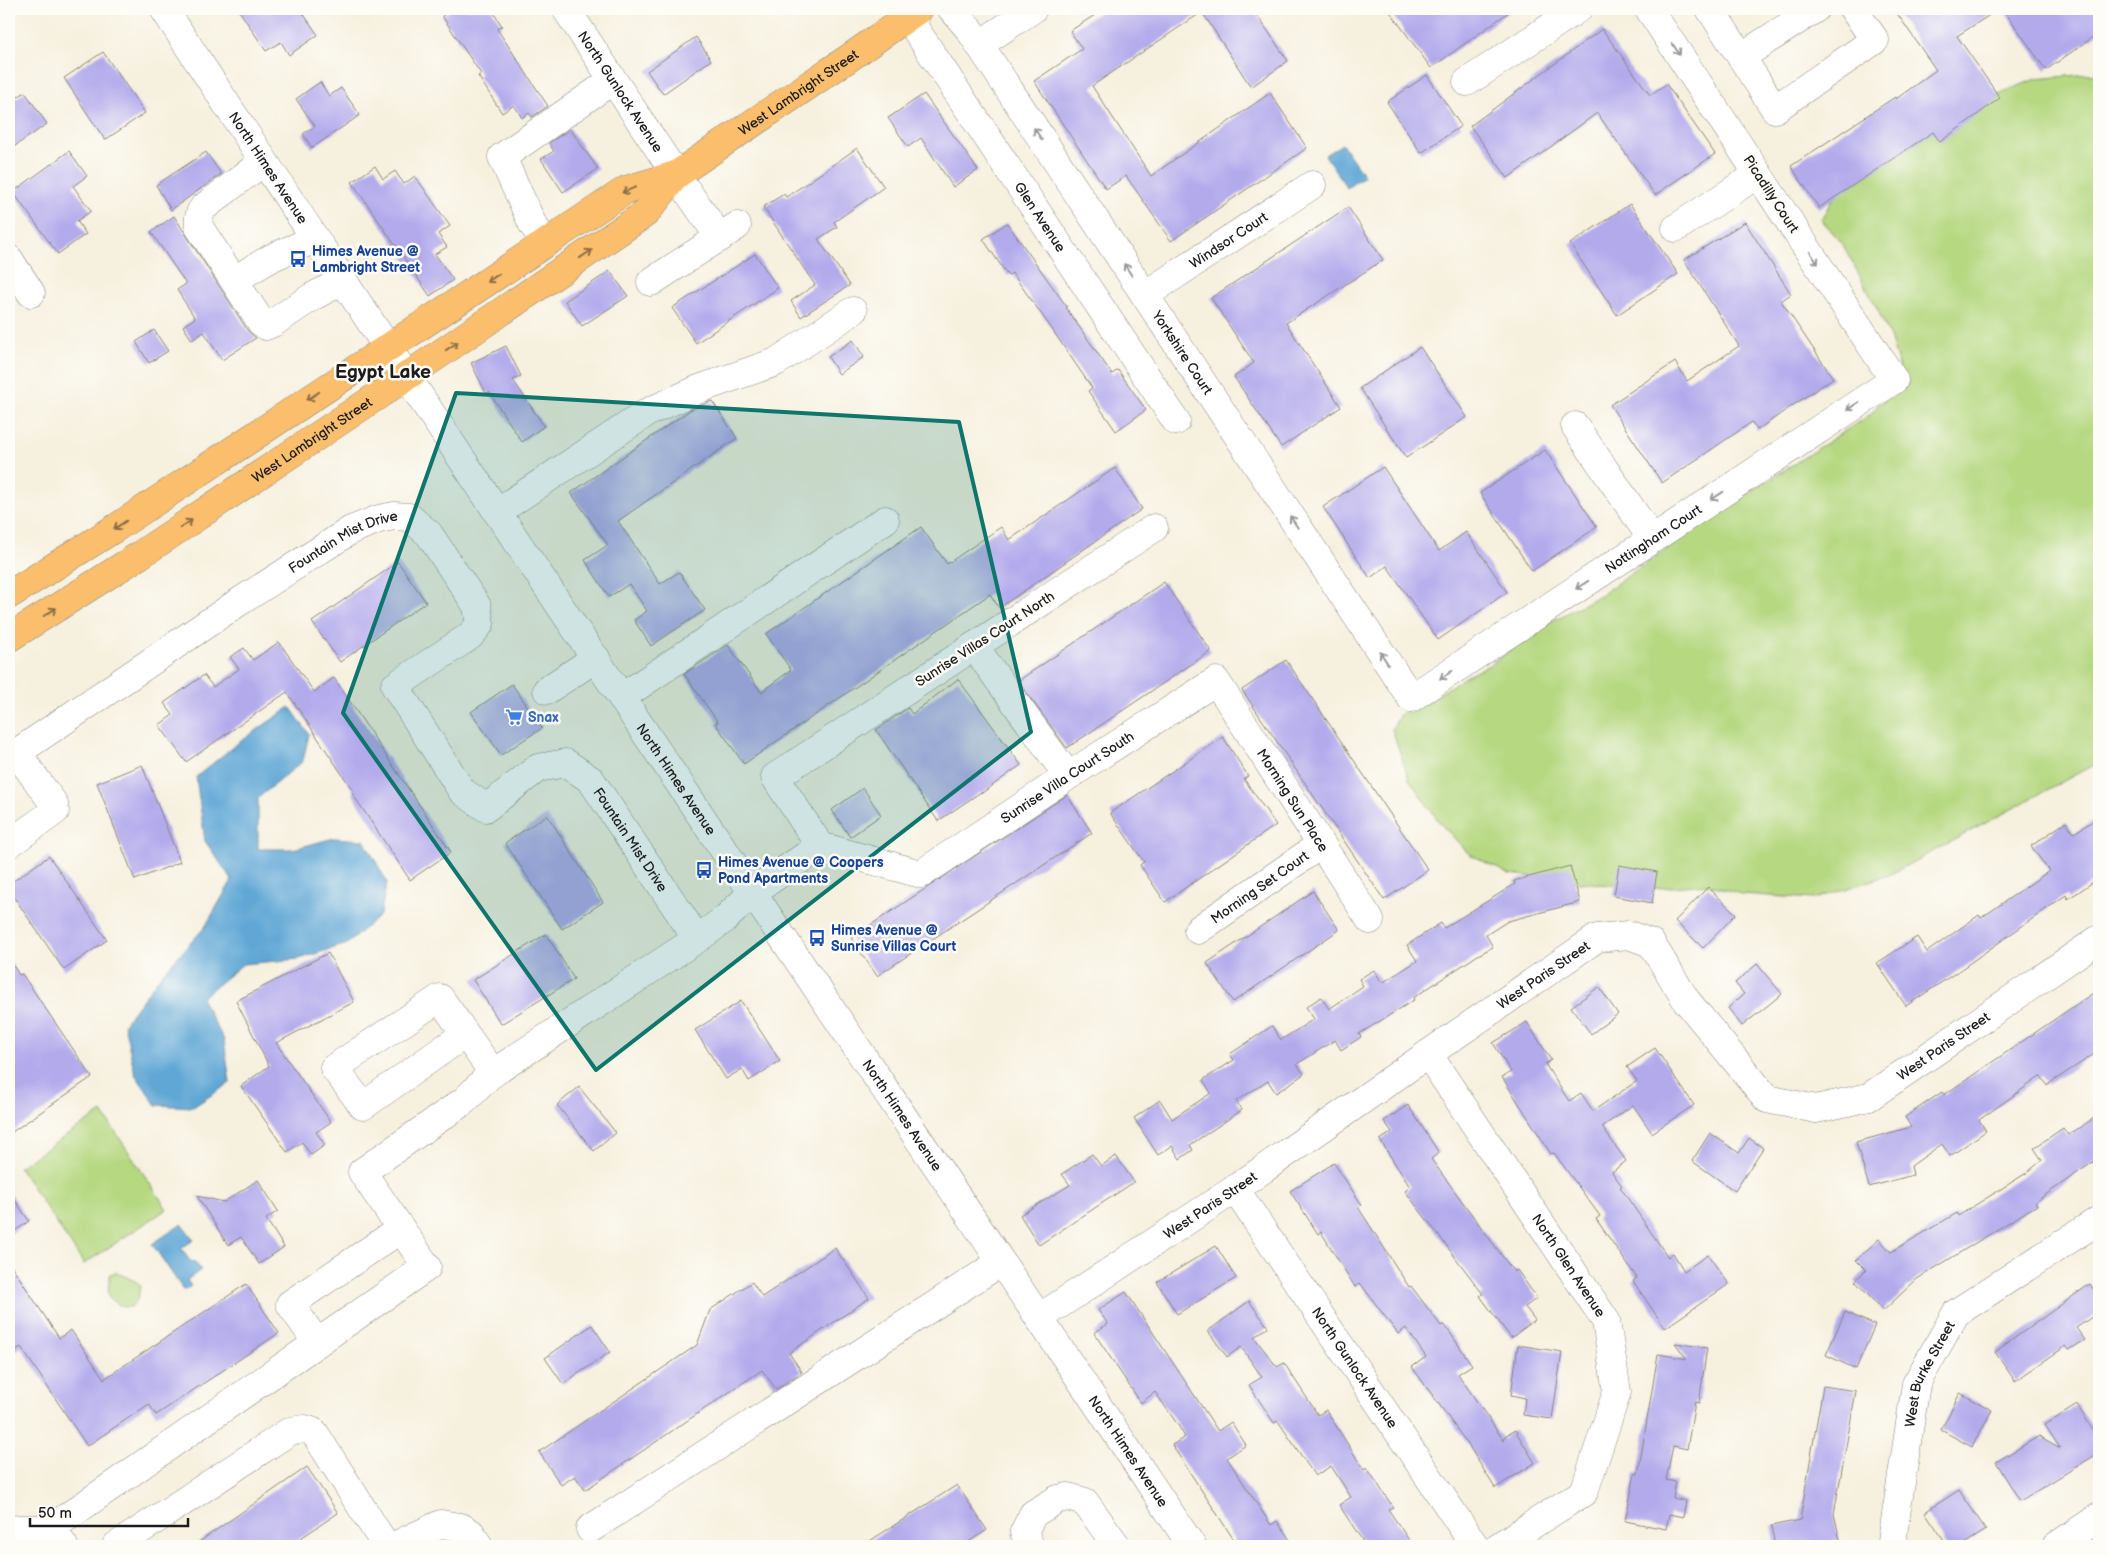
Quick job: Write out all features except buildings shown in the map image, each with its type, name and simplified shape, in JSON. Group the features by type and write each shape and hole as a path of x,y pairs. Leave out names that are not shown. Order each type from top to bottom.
{"main road":[{"name":"West Lambright Street","path":"9,638 148,550 646,213 676,175 917,9"},
{"name":"West Lambright Street","path":"9,595 116,527 626,190 676,175"}],"street":[{"name":"North Himes Avenue","path":"164,9 386,348 1192,1546"},
{"name":"North Gunlock Avenue","path":"566,9 676,175 729,232 651,282"},
{"name":"Glen Avenue","path":"917,9 914,27 1176,421"},
{"name":"Yorkshire Court","path":"952,9 979,44 1411,698"},
{"path":"979,44 1032,9"},
{"path":"1467,82 1578,9"},
{"name":"Picadilly Court","path":"1649,9 1894,380"},
{"path":"1710,9 1774,109 1875,40 1854,9"},
{"path":"1741,57 1815,9"},
{"path":"545,243 532,223 502,157 613,80"},
{"path":"264,161 200,212 199,226 261,322 266,326 342,281"},
{"path":"1676,228 1758,174"},
{"name":"Windsor Court","path":"1144,295 1312,185"},
{"path":"234,280 272,257 315,238"},
{"path":"9,259 31,293"},
{"path":"496,512 648,412 699,389 776,362 853,311"},
{"name":"Nottingham Court","path":"1411,698 1894,380"},
{"path":"1575,426 1652,539"},
{"name":"Fountain Mist Drive","path":"9,844 56,811 54,804 13,755 236,604 351,530 379,519 394,516 409,517 429,534 477,606 480,624 470,636 395,686 462,791 486,808 538,768 566,763 592,780 696,939"},
{"path":"622,697 885,520"},
{"name":"Sunrise Villas Court North","path":"820,846 775,777 1154,528"},
{"path":"974,646 1068,776"},
{"path":"547,690 596,658"},
{"name":"Sunrise Villa Court South","path":"820,846 921,874 1068,776 1216,682"},
{"name":"Morning Sun Place","path":"1216,682 1370,920"},
{"name":"Morning Set Court","path":"1198,930 1320,844"},
{"path":"9,1530 29,1527 55,1538 316,1343 426,1267 362,1172 464,1100 493,1073 725,919 753,892 820,846"},
{"name":"West Paris Street","path":"1039,1318 1234,1189 1597,938 1629,935 1651,943 1686,1000 1767,1099 1816,1109 1869,1097 2099,939"},
{"path":"465,1034 493,1073"},
{"name":"North Glen Avenue","path":"1428,1054 1606,1321 1616,1392 1584,1492 1499,1546"},
{"name":"North Gunlock Avenue","path":"1234,1189 1474,1546"},
{"name":"West Burke Street","path":"1896,1546 1892,1541 1916,1384 1956,1313 2099,1220"},
{"path":"316,1343 290,1304 401,1229"},
{"path":"590,1529 1001,1262"},
{"path":"116,1546 290,1431 305,1429 314,1432 386,1546"},
{"path":"1030,1546 1024,1532 1033,1514 1058,1499 1068,1498 1084,1502 1117,1546"},
{"path":"2056,1546 2099,1517"},
{"path":"394,1546 441,1524 461,1527 470,1533 479,1546"}],"highlighted area":[{"path":"456,393 959,422 1031,732 596,1070 343,713"}],"green space":[{"path":"2099,73 2099,762 1889,875 1814,899 1742,894 1708,884 1646,889 1509,874 1469,854 1440,823 1409,779 1392,729 1404,708 1409,714 1465,677 1493,663 1538,629 1600,595 1732,504 1871,414 1879,404 1909,384 1900,369 1890,337 1877,308 1842,243 1821,219 1834,197 1978,102 2036,79"},
{"path":"102,1112 167,1209 84,1264 19,1167"},
{"path":"116,1272 140,1285 138,1299 131,1307 123,1307 110,1299 108,1293 110,1274"}],"water":[{"path":"1342,144 1364,176 1347,188 1325,155"},
{"path":"290,707 309,734 303,761 258,798 258,849 293,849 334,838 364,840 387,882 380,915 347,944 299,959 243,964 201,998 224,1040 230,1083 193,1107 156,1105 135,1074 124,1024 161,975 205,927 232,880 205,841 196,777 234,746"},
{"path":"182,1224 194,1240 181,1248 190,1261 195,1262 201,1270 187,1280 191,1286 184,1291 152,1244"}],"place":[{"name":"Himes Avenue @ Lambright Street","path":"298,259"},
{"name":"Snax","path":"514,717"},
{"name":"Himes Avenue @ Coopers Pond Apartments","path":"704,870"},
{"name":"Himes Avenue @ Sunrise Villas Court","path":"817,938"}],"district":[{"name":"Egypt Lake","path":"383,372"}]}
